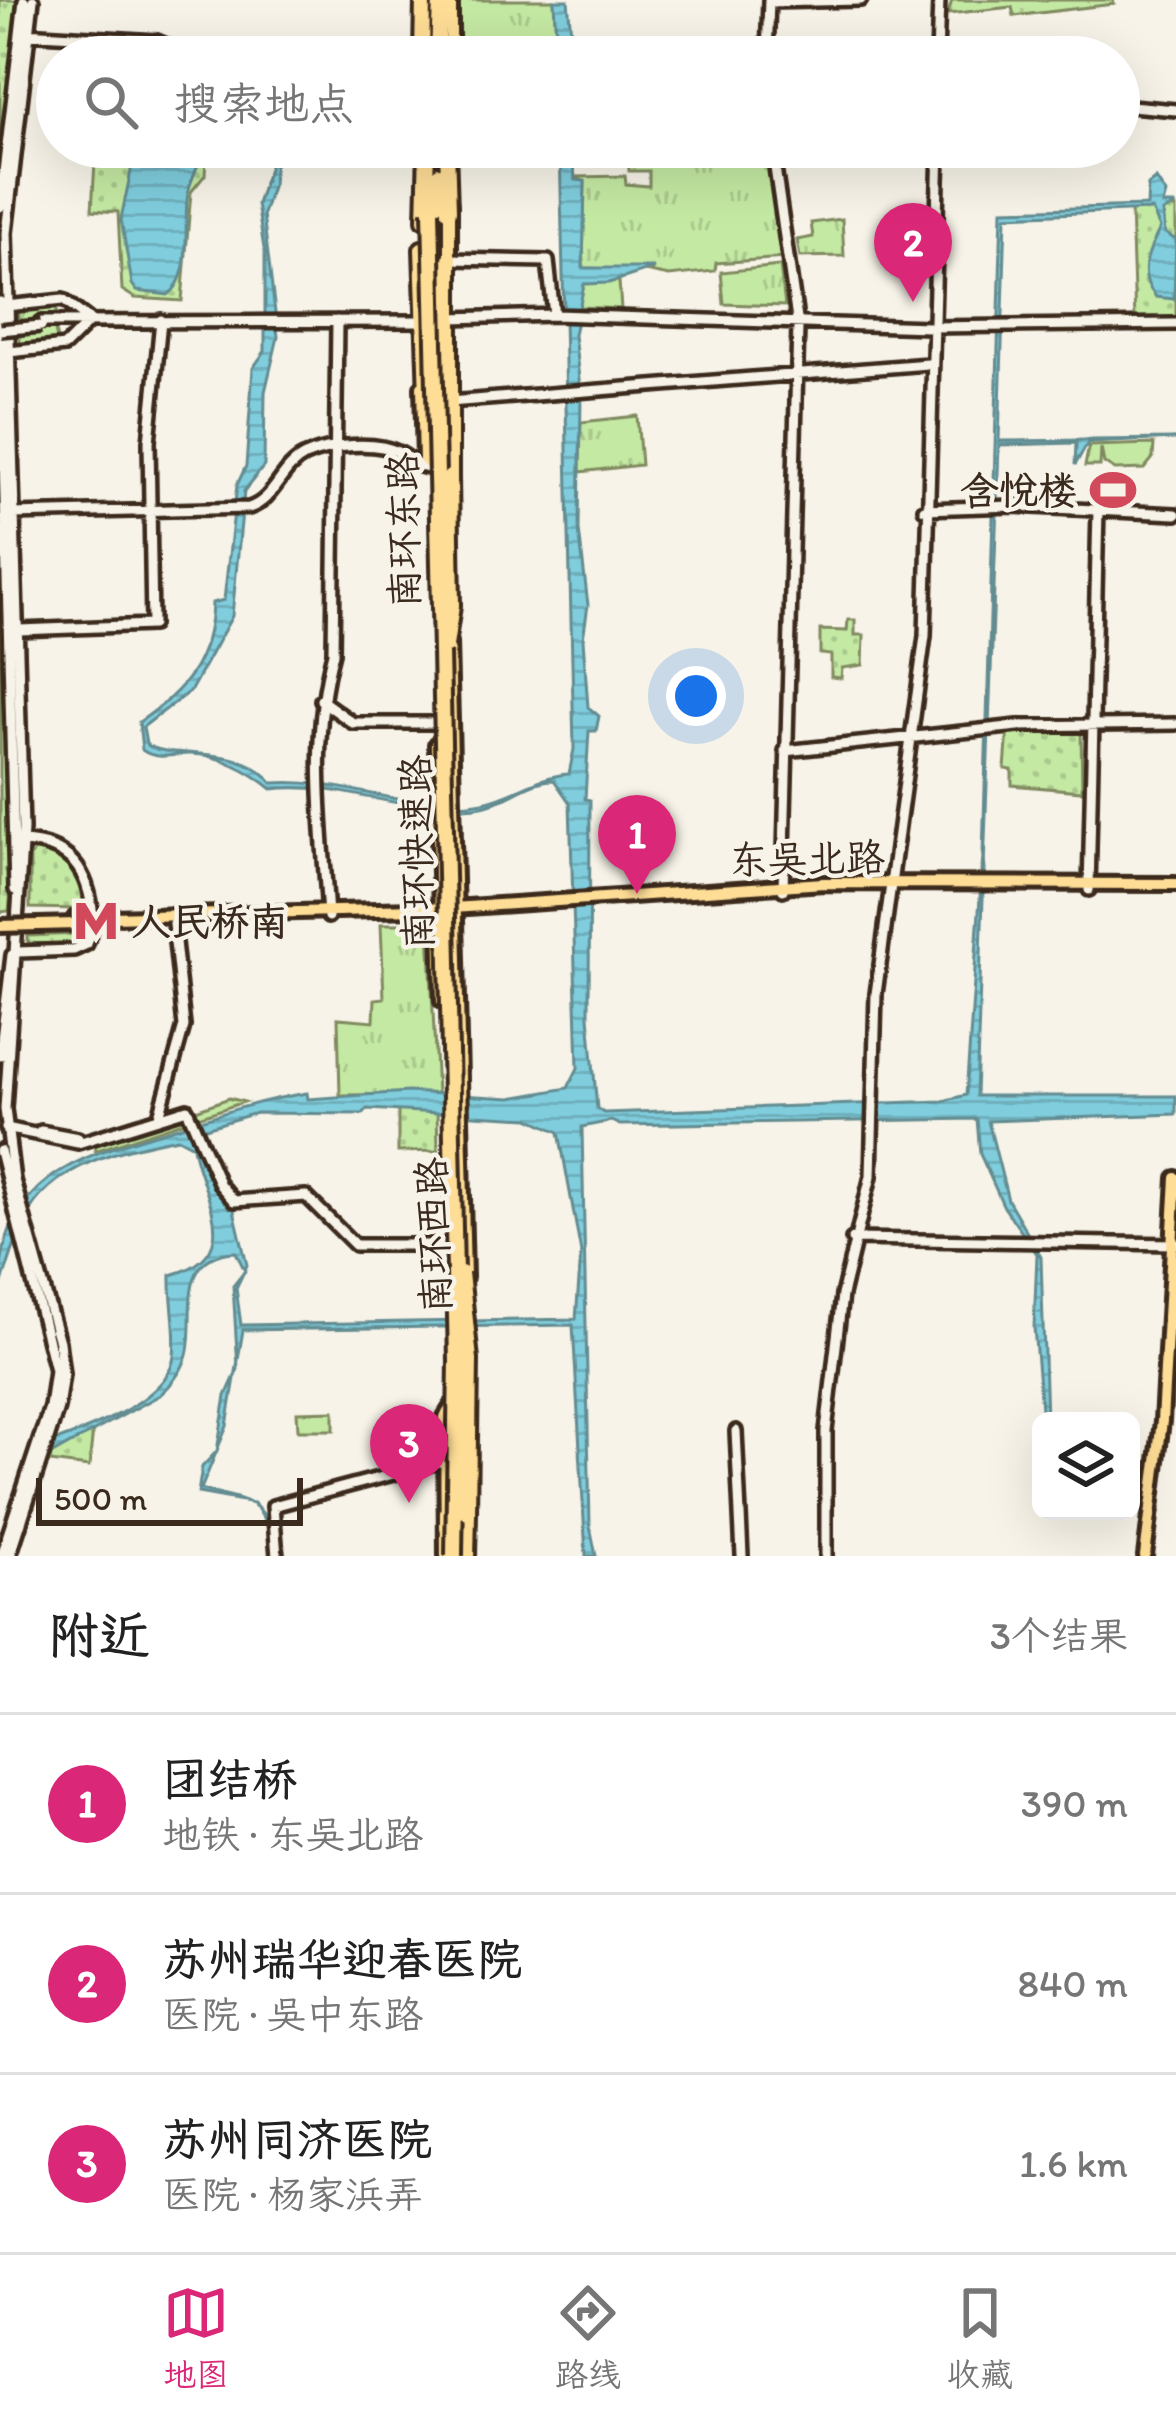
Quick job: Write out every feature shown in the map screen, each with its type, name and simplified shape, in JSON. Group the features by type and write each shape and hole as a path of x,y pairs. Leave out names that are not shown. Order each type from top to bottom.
{"highway":[{"path":"432,0 440,22 438,36"},
{"path":"417,24 432,0"},
{"path":"432,0 434,36"},
{"path":"432,0 434,36"},
{"path":"437,168 441,269 428,396 442,646"},
{"name":"南环快速路","path":"437,168 442,646 457,1273 457,1556"},
{"path":"422,249 448,402 443,471 452,606 442,646"},
{"path":"437,322 441,269"},
{"path":"457,1273 470,1360 468,1513 457,1556"},
{"path":"447,1520 457,1273"}],"main road":[{"path":"20,842 3,305 24,0"},
{"path":"0,207 24,35 36,0"},
{"path":"767,36 769,1 861,0"},
{"path":"940,36 941,0"},
{"path":"417,24 424,36"},
{"path":"24,35 40,36"},
{"path":"1140,107 1176,110"},
{"path":"422,249 433,168"},
{"path":"775,168 798,328 783,888"},
{"path":"926,509 936,168"},
{"path":"439,210 441,269 548,261 559,317"},
{"path":"47,301 60,309 53,323"},
{"path":"3,305 65,301 91,321"},
{"path":"0,328 91,321 337,323 559,317 798,328 1176,327"},
{"path":"8,352 67,345 91,321"},
{"path":"19,630 152,625 149,442 161,321"},
{"path":"437,322 424,459 443,471"},
{"name":"南环东路","path":"437,322 447,535 453,910"},
{"path":"51,348 62,338 53,323"},
{"path":"328,915 317,781 321,700 333,653 337,323"},
{"path":"824,1556 826,1431 842,1295 867,1175 872,994 925,635 932,330"},
{"path":"447,535 453,516 448,402 928,364"},
{"path":"10,514 239,507 265,500 294,463 335,449 379,447 401,453 419,467 443,471"},
{"name":"南环东路","path":"439,910 436,723 443,471"},
{"path":"926,509 1098,508 1176,514"},
{"path":"1089,888 1098,508"},
{"path":"6,1556 62,1382 59,1342 3,1129 20,842 19,630 10,514"},
{"path":"321,700 353,722 450,723"},
{"path":"785,751 987,729 1176,724"},
{"path":"20,842 68,854 81,869 93,921 87,944"},
{"name":"东吴北路","path":"328,915 783,888 1176,886"},
{"path":"76,921 90,894"},
{"name":"南环西路","path":"439,910 446,1115 457,1245"},
{"name":"南环西路","path":"453,910 460,1091 457,1245 467,1456 457,1556"},
{"path":"93,921 328,915"},
{"path":"0,923 173,923 328,915"},
{"path":"76,921 86,929 87,944"},
{"path":"159,1116 184,1027 173,923"},
{"path":"16,952 74,950 87,944"},
{"path":"0,1057 16,952"},
{"path":"3,1129 87,1141 159,1116 189,1113 220,1185 234,1201 306,1196 355,1245 457,1245"},
{"path":"0,1151 13,1213 51,1339 55,1376 6,1556"},
{"path":"1148,1556 1175,1246 1176,1178"},
{"path":"854,1239 1175,1246"},
{"name":"南环西路","path":"457,1556 448,1459 459,1323"},
{"path":"736,1431 742,1556"},
{"path":"277,1556 273,1506 467,1456"},
{"path":"448,1459 447,1520 457,1556"}],"green space":[{"path":"0,0 19,0 0,172"},
{"path":"459,0 554,0 556,36 460,36"},
{"path":"952,0 1113,0 1114,4 1014,16 1012,7 948,14"},
{"path":"95,168 206,168 191,192 182,301 135,298 122,290 118,212 92,210"},
{"path":"770,168 785,258 716,263 715,271 669,276 649,272 653,270 583,268 585,182 575,177 625,176 626,184 649,186 649,171 629,171"},
{"path":"1176,208 1176,321 1135,320 1131,209"},
{"path":"842,219 844,256 800,257 797,240 813,237 811,223"},
{"path":"780,266 785,306 724,304 721,272"},
{"path":"619,281 621,309 579,307 584,284"},
{"path":"53,306 57,313 42,319 42,330 55,329 57,341 20,344 18,310"},
{"path":"0,357 11,890 9,911 0,912"},
{"path":"637,416 641,465 580,472 581,422"},
{"path":"1154,444 1153,458 1144,469 1115,470 1104,463 1101,448 1100,466 1085,466 1089,446"},
{"path":"848,620 855,620 855,635 864,635 863,665 842,668 841,678 831,677 831,655 820,654 820,630 847,631"},
{"path":"1081,729 1082,791 1012,785 1012,770 1005,769 1008,730"},
{"path":"39,847 59,855 74,869 82,888 79,909 30,908 30,856"},
{"path":"381,924 424,924 429,929 437,1094 340,1095 338,1018 374,1021 375,999 384,998"},
{"path":"79,934 84,939 79,946 28,943 28,936"},
{"path":"229,1098 244,1102 95,1151 95,1146"},
{"path":"398,1109 437,1110 438,1151 398,1152"},
{"path":"334,1411 334,1430 298,1430 297,1412"},
{"path":"93,1430 89,1467 50,1462 51,1455"}],"water":[{"path":"554,0 568,0 571,36 556,36"},
{"path":"196,168 188,193 185,262 168,295 137,291 132,284 121,219 131,171"},
{"path":"269,168 274,168 273,184 263,214 278,337 265,392 264,466 244,491 232,616 191,690 143,727 146,744 156,749 225,757 243,762 272,783 326,785 405,801 457,805 483,802 546,778 569,774 574,749 560,168 574,168 575,180 585,181 583,268 654,268 609,283 584,284 574,335 581,396 579,530 588,605 583,639 588,707 599,716 596,731 589,731 585,799 590,800 589,1016 597,1109 604,1113 943,1101 966,1095 983,855 1002,210 1147,206 1148,185 1156,179 1166,194 1163,205 1176,205 1163,212 1165,233 1176,240 1174,299 1156,297 1146,280 1148,255 1160,228 1152,210 1006,216 999,441 1176,439 1088,443 1075,465 1076,443 999,445 976,1096 1176,1096 1176,1114 988,1121 1008,1200 1041,1257 1046,1412 1041,1412 1034,1328 1037,1254 1004,1207 980,1154 977,1119 620,1125 611,1121 582,1127 590,1526 596,1556 586,1556 573,1325 243,1330 238,1362 233,1286 243,1274 236,1288 241,1325 576,1319 581,1253 559,1132 529,1118 367,1109 363,1114 256,1113 202,1129 196,1140 221,1197 233,1206 245,1270 236,1252 203,1264 192,1291 187,1355 164,1391 50,1455 56,1441 126,1410 169,1372 175,1345 171,1275 195,1265 209,1252 214,1237 210,1201 193,1146 178,1138 135,1147 91,1162 52,1185 25,1219 0,1288 4,1249 16,1217 33,1193 56,1174 115,1147 307,1093 308,1099 408,1092 511,1098 568,1088 578,1068 570,803 554,780 486,805 423,807 325,790 272,789 223,760 190,754 159,756 142,750 139,722 192,673 206,642 212,603 224,600 237,485 246,466 253,368 265,351 265,255 257,204"},
{"path":"236,1374 227,1426 217,1450 226,1396"},
{"path":"216,1452 201,1489 248,1502 198,1493 202,1467"}],"place":[{"name":"苏州瑞华迎春医院","path":"913,302"},
{"name":"含悦楼","path":"1113,490"},
{"name":"团结桥","path":"637,894"},
{"name":"人民桥南","path":"96,921"},
{"name":"苏州同济医院","path":"409,1503"}]}
